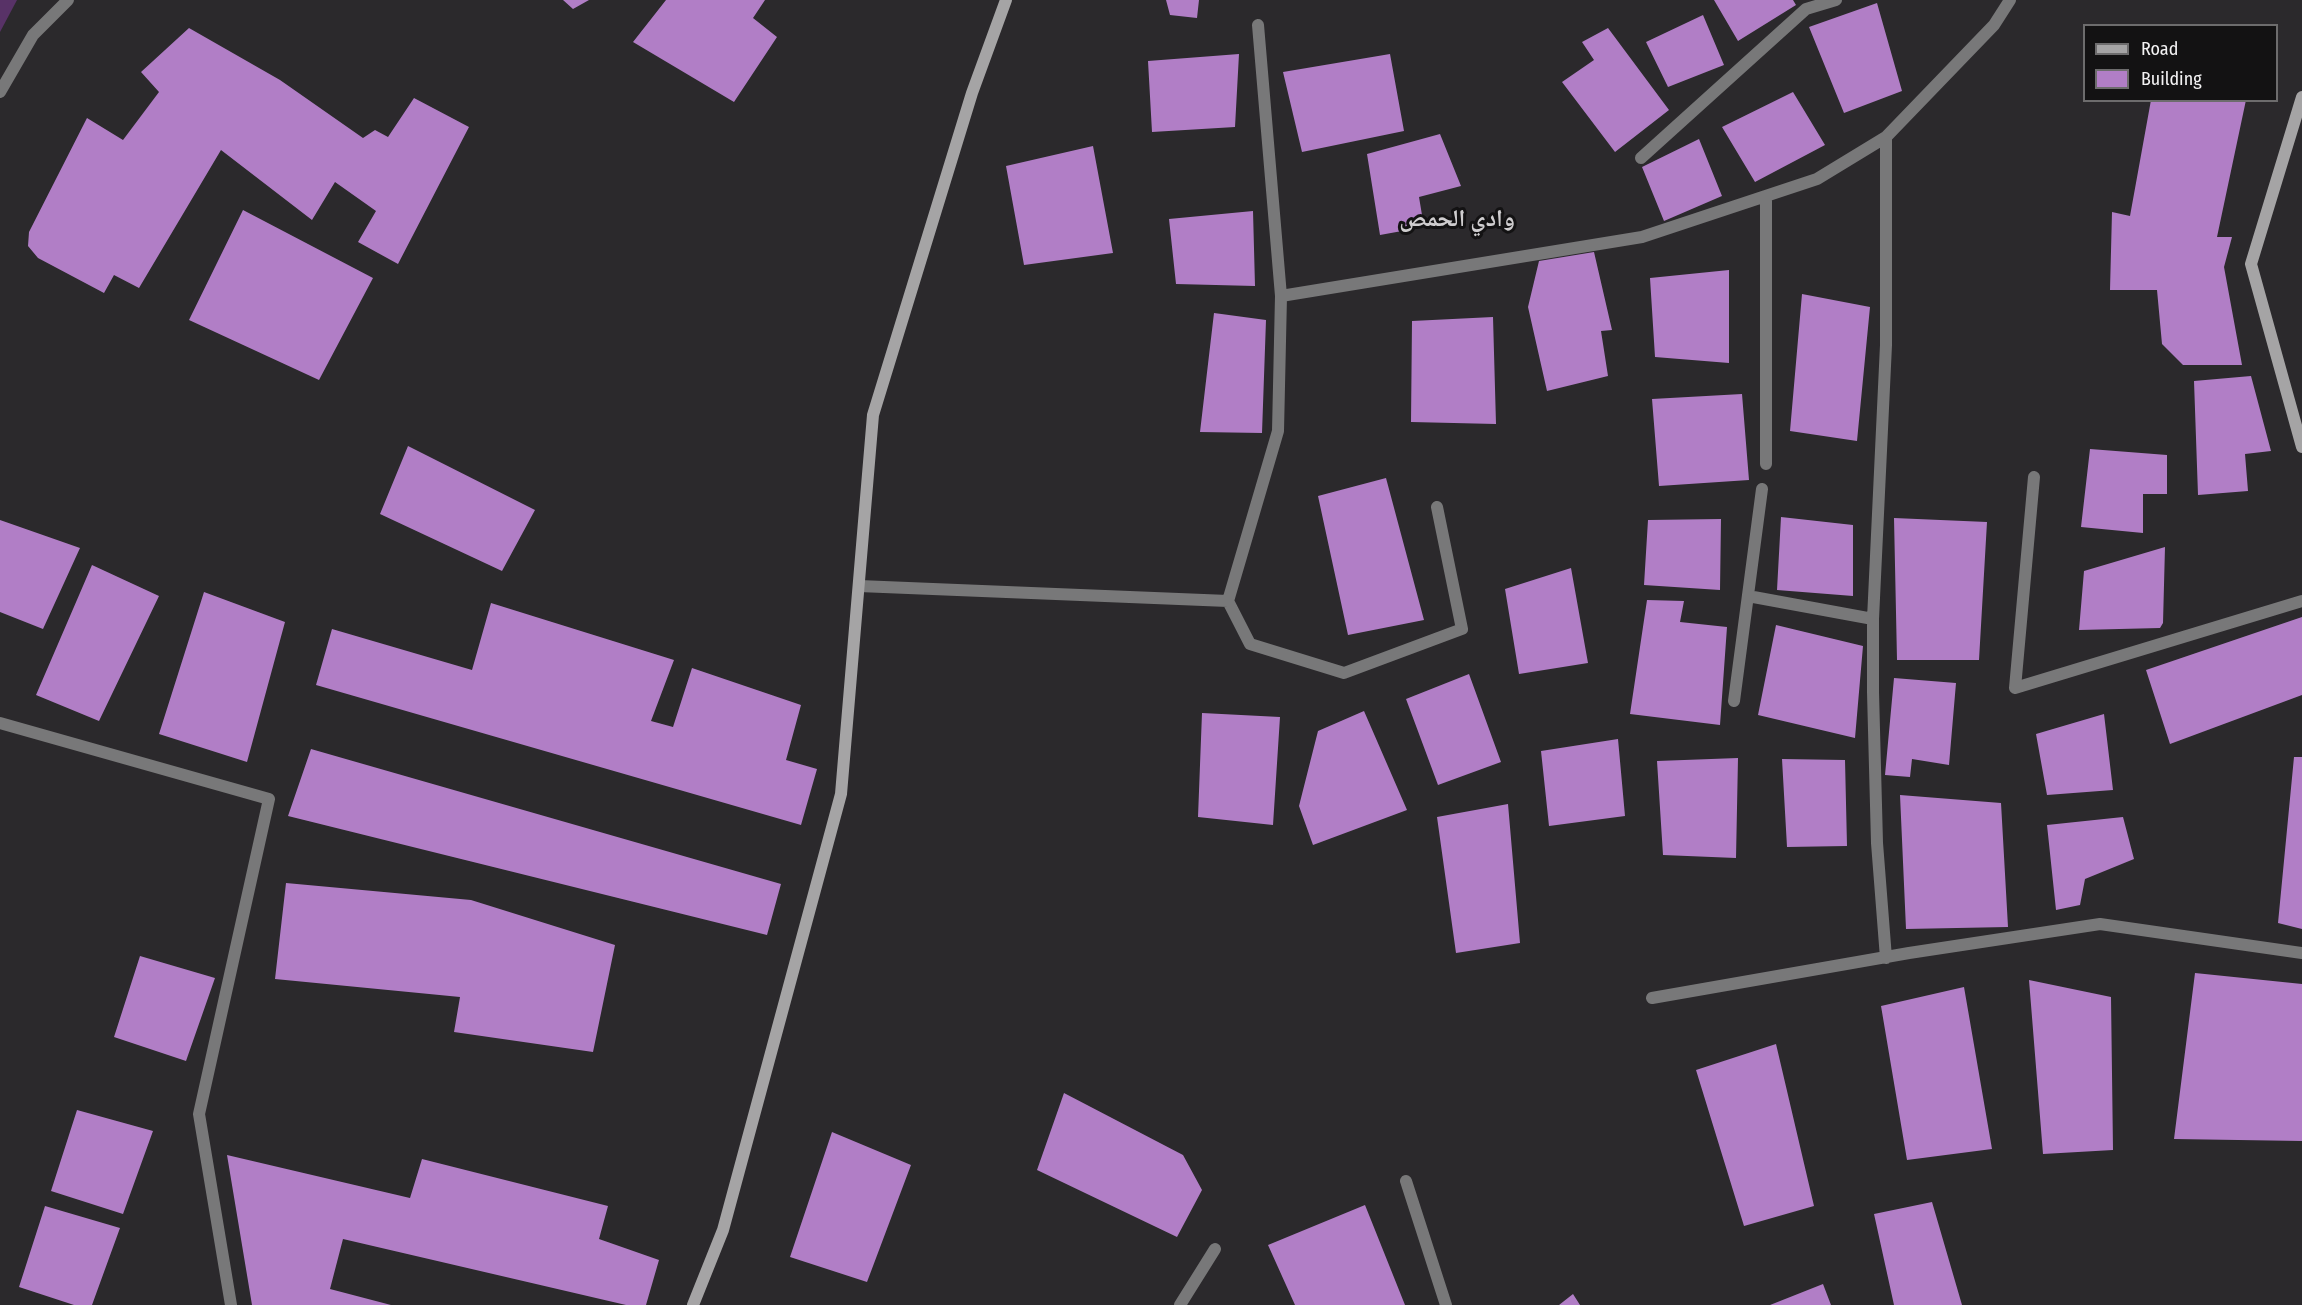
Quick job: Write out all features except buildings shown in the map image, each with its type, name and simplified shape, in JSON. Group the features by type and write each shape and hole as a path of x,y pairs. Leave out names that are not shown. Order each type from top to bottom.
{"street":[{"path":"0,92 33,35 68,0"},
{"path":"693,1305 723,1230 841,794 873,415 972,93 1006,0"},
{"path":"1641,158 1806,9 1836,0"},
{"path":"1281,296 1642,237 1817,179 1886,136 1994,25 2010,0"},
{"path":"1258,25 1281,296 1278,431 1228,601 1250,644 1344,673 1462,629 1437,507"},
{"path":"2302,98 2298,125 2251,264 2302,447"},
{"path":"1886,136 1886,345 1873,619 1876,843 1886,958"},
{"path":"1766,196 1766,464"},
{"path":"2034,477 2015,688 2302,601"},
{"path":"1734,701 1762,489"},
{"path":"859,586 1228,601"},
{"path":"1748,596 1873,619"},
{"path":"0,723 269,799 199,1114 231,1305"},
{"path":"1652,998 2100,924 2302,953"},
{"path":"1406,1181 1446,1305"},
{"path":"1180,1305 1215,1249"}],"shaded area":[{"path":"0,0 17,0 0,32"}],"district":[{"name":"وادي الحمص","path":"1457,219"}]}
